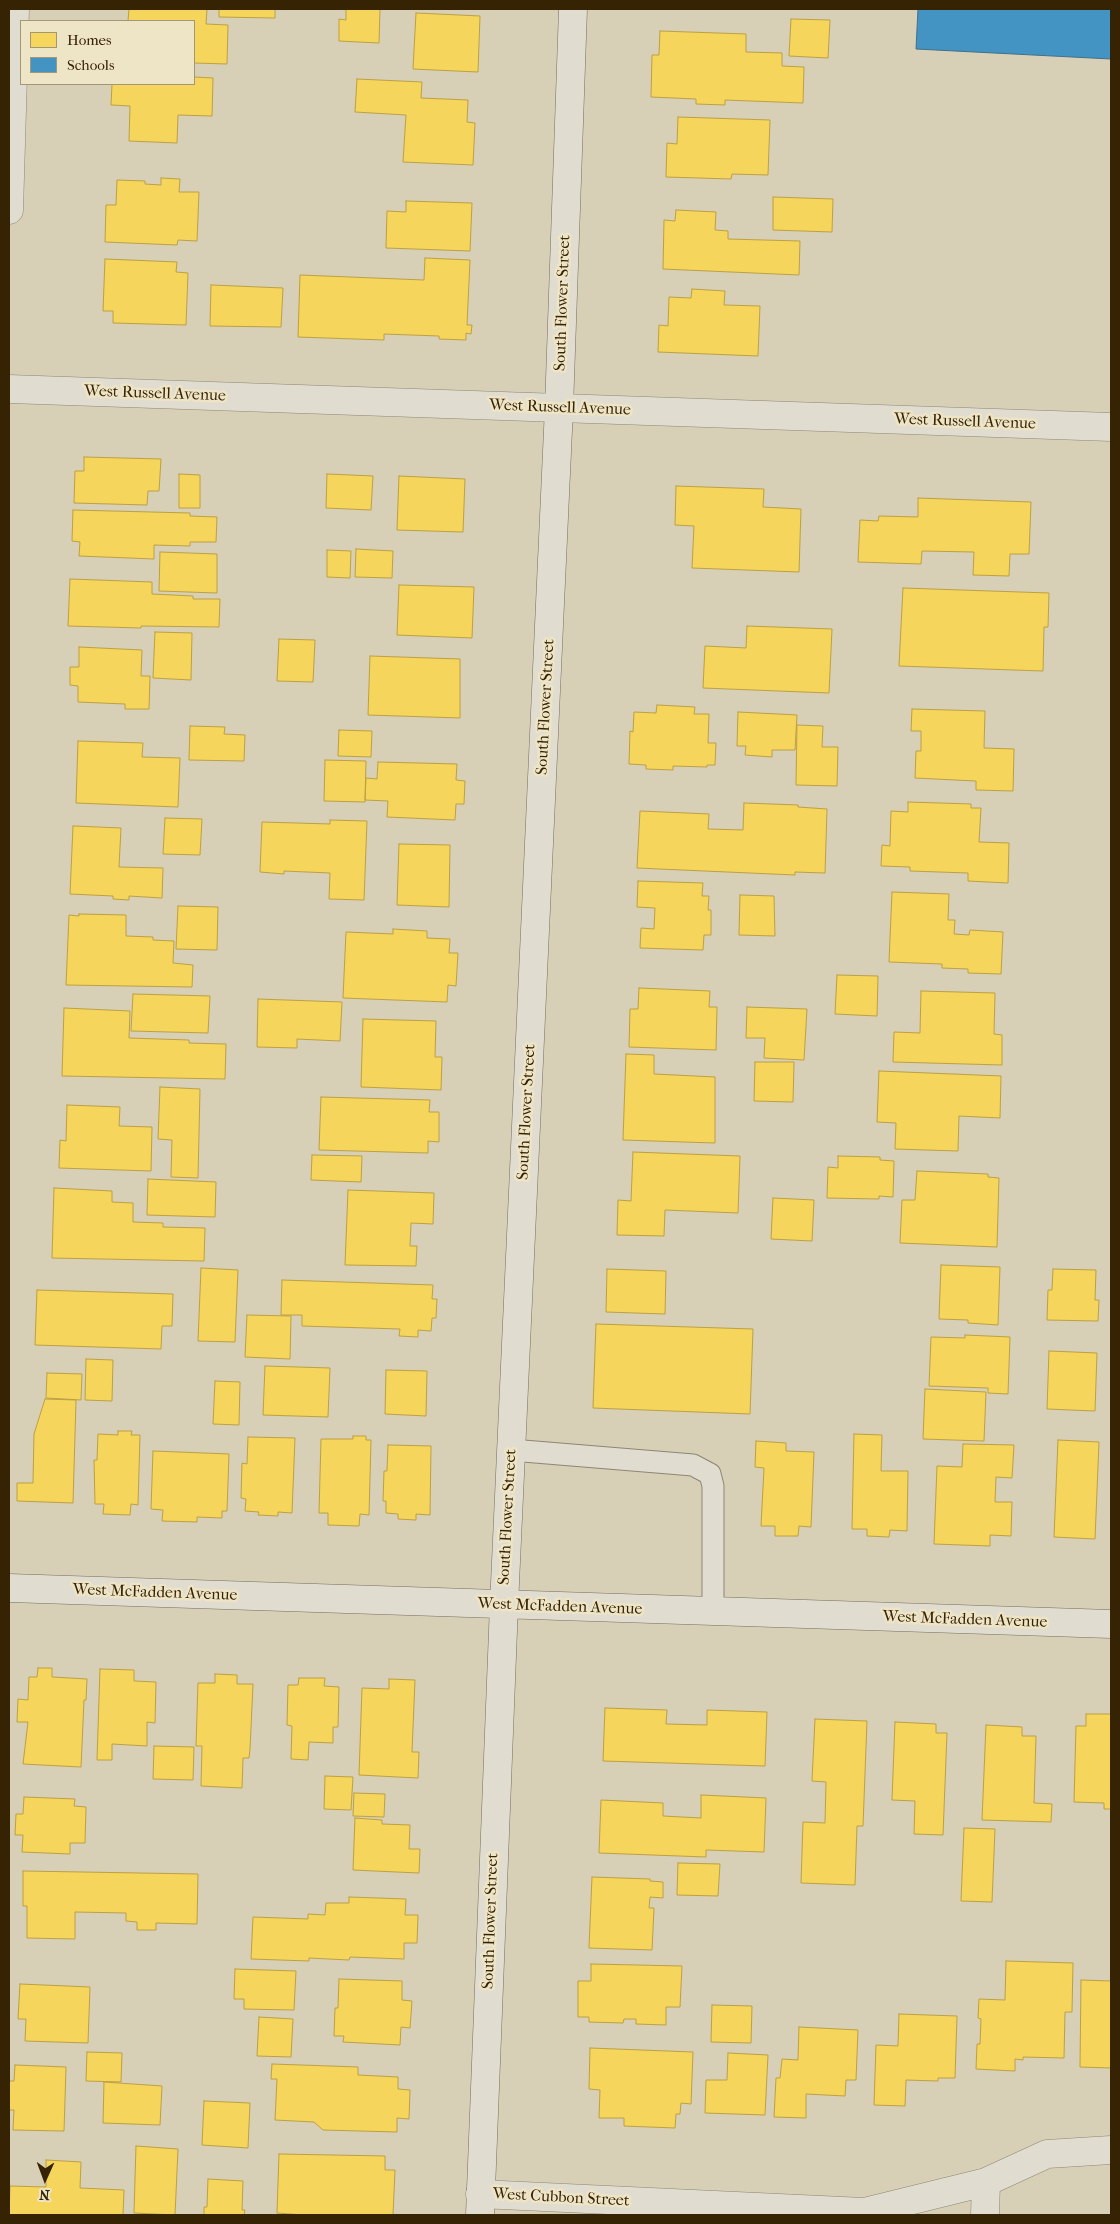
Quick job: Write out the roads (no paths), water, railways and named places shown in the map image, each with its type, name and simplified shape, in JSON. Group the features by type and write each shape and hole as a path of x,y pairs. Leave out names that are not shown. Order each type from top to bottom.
{"street":[{"path":"9,210 15,9"},
{"name":"South Flower Street","path":"480,2205 504,1605 559,408 573,9"},
{"name":"West Russell Avenue","path":"9,389 1111,427"},
{"name":"West McFadden Avenue","path":"9,1588 1111,1624"},
{"name":"West Cubbon Street","path":"480,2205 864,2212 986,2182 1047,2154 1111,2150"},
{"path":"985,2215 986,2182"}],"lane":[{"path":"511,1450 693,1465 710,1474 713,1486 713,1612"}]}
